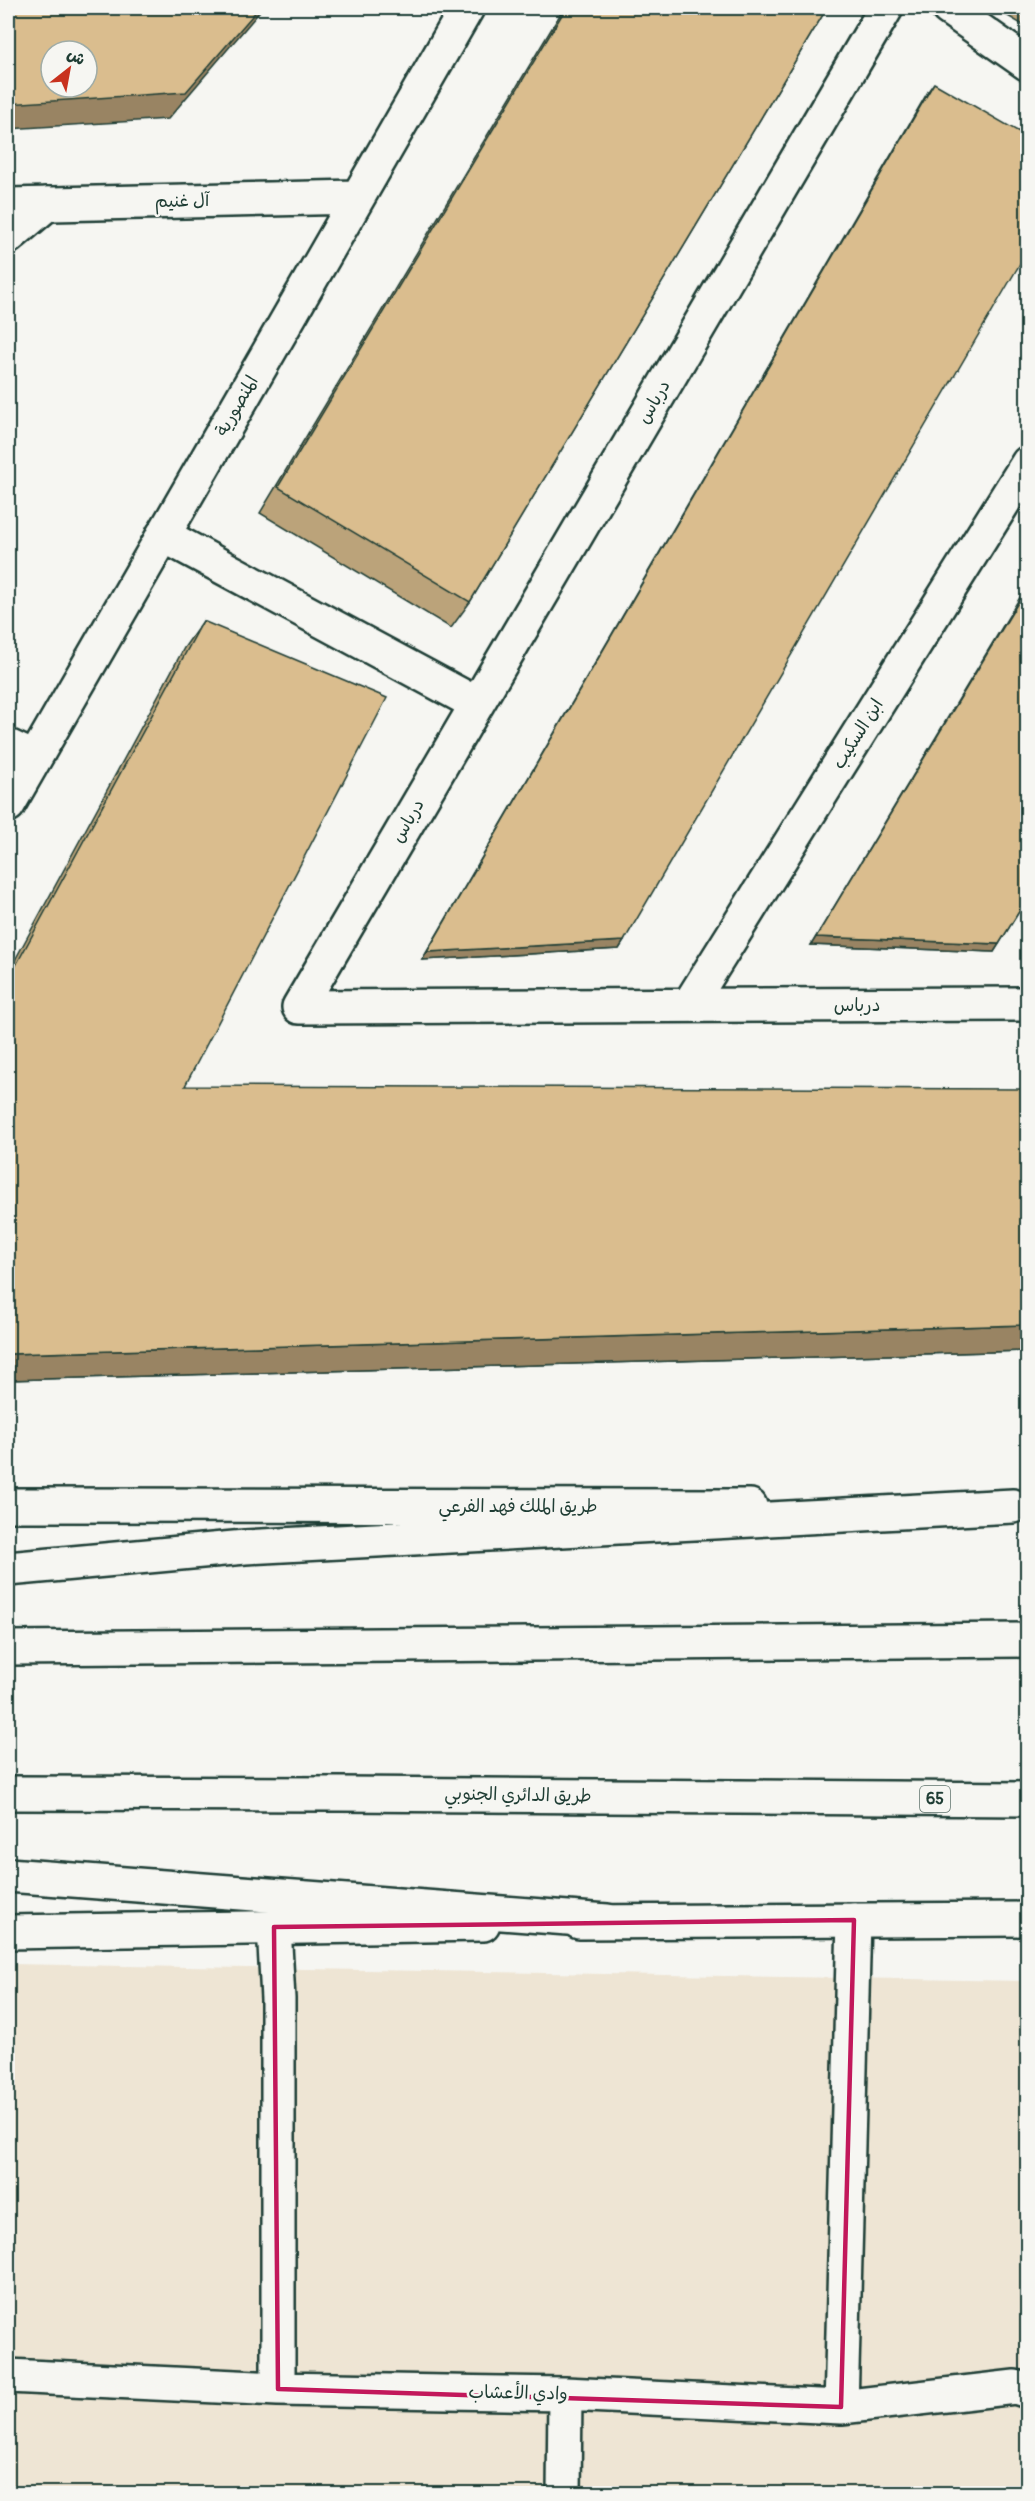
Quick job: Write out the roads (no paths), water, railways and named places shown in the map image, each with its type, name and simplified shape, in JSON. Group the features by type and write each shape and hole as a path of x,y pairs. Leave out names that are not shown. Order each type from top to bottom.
{"main road":[{"name":"المنصورية","path":"8,805 21,752 163,535 467,8"},
{"name":"درباس","path":"886,8 299,1007 1028,1004"},
{"path":"948,8 1028,64"},
{"name":"آل غنيم","path":"8,205 357,197"},
{"path":"8,237 47,204"},
{"name":"ابن السكيب","path":"689,1005 1028,463"},
{"path":"163,535 477,704"},
{"name":"طريق الملك فهد الفرعي","path":"8,1506 1020,1506"},
{"path":"8,1569 245,1547 1020,1506"},
{"path":"8,1648 1028,1640"},
{"name":"طريق الدائري الجنوبي","path":"8,1793 291,1792 1028,1799"},
{"path":"8,1875 607,1921"},
{"path":"8,1932 607,1921 1028,1919"},
{"path":"841,2407 854,1920"},
{"path":"274,1927 278,1999 278,2389"},
{"name":"وادي الأعشاب","path":"8,2376 278,2389 565,2394 841,2407 1015,2387 1028,2391"},
{"path":"564,2493 565,2394"}]}
